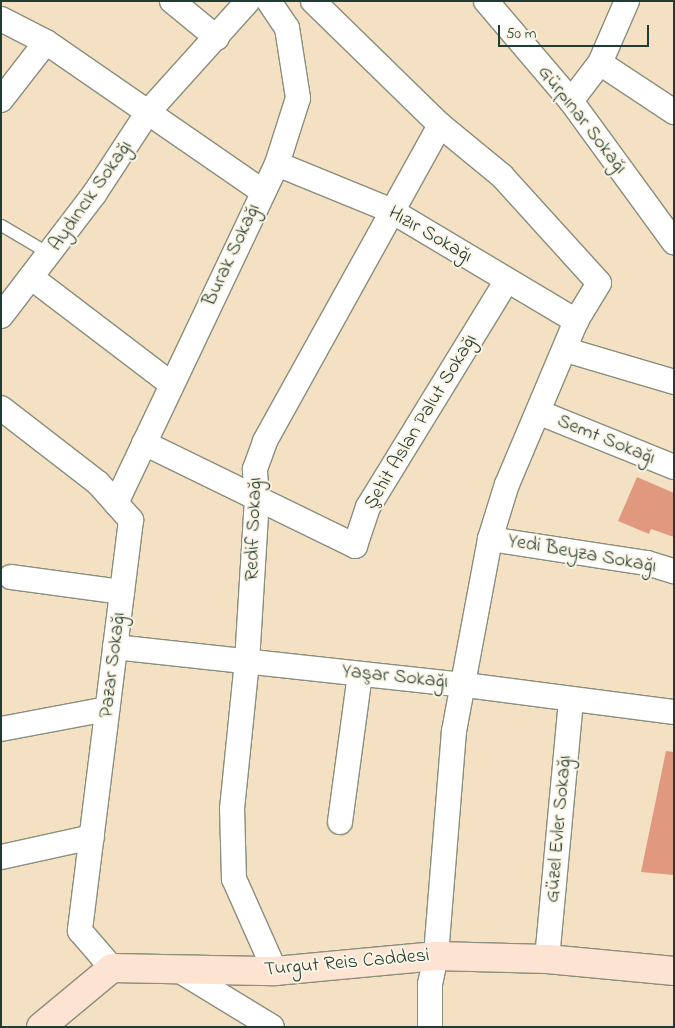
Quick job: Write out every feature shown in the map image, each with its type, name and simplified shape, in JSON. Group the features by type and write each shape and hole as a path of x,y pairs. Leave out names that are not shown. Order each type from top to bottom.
{"street":[{"path":"172,1 216,38"},
{"name":"Aydıncık Sokağı","path":"1,316 96,193 148,112 248,1"},
{"name":"Burak Sokağı","path":"116,503 262,191 277,164 298,98 287,28 269,1"},
{"path":"313,1 440,125 502,176 599,283 576,321 566,350 507,484 490,539 465,685 454,731 436,956 430,984 430,1027"},
{"name":"Gürpınar Sokağı","path":"486,1 571,101 674,242"},
{"path":"571,101 600,63 627,1"},
{"path":"1,20 46,42 262,191"},
{"path":"1,100 46,42"},
{"path":"600,63 674,112"},
{"name":"Redif Sokağı","path":"275,971 234,879 232,810 248,662 257,500 255,469 265,441 390,210 440,125"},
{"name":"Hızır Sokağı","path":"277,164 390,210 576,321"},
{"path":"32,278 172,384"},
{"name":"Şehit Aslan Palut Sokağı","path":"144,443 257,500 355,546 368,507 507,280"},
{"path":"566,350 674,382"},
{"name":"Pazar Sokağı","path":"1,408 98,483 131,520 80,931 112,968"},
{"name":"Semt Sokağı","path":"538,412 674,467"},
{"name":"Yedi Beyza Sokağı","path":"490,539 647,564 674,571"},
{"path":"10,577 122,592"},
{"name":"Yaşar Sokağı","path":"115,647 465,685 674,712"},
{"path":"340,822 360,674"},
{"name":"Güzel Evler Sokağı","path":"547,959 571,699"},
{"path":"1,729 108,709"},
{"path":"1,857 92,837"},
{"name":"Turgut Reis Caddesi","path":"112,968 275,971 436,956 547,959 674,971"},
{"path":"41,1027 112,968"},
{"path":"177,969 266,1025"}],"lane":[{"path":"1,225 50,254"}],"building":[{"path":"637,477 674,493 674,537 651,529 649,534 618,521"},
{"path":"666,751 674,752 674,875 641,872"}]}
